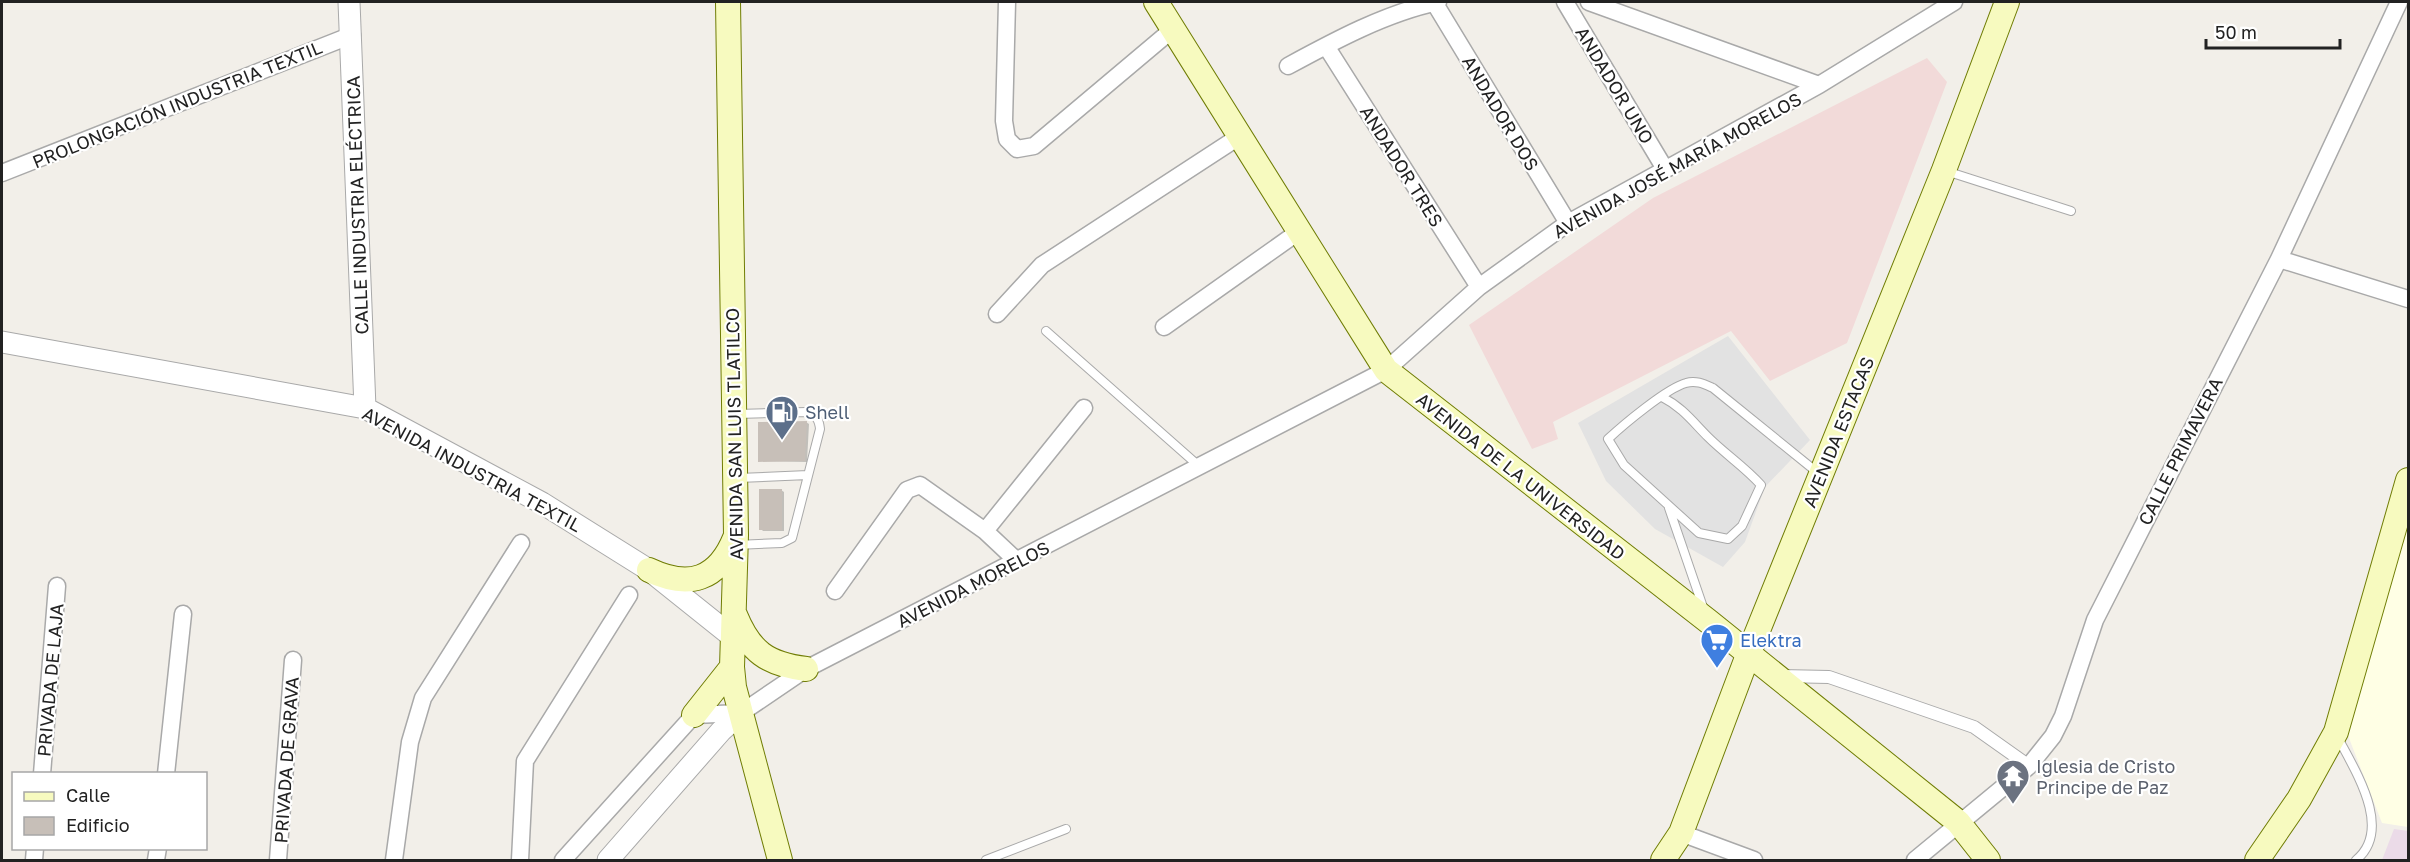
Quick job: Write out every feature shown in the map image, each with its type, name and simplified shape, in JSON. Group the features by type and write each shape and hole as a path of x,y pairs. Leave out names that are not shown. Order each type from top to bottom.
{"main road":[{"name":"AVENIDA DE LA UNIVERSIDAD","path":"1156,2 1301,230 1386,370 1708,621 1958,822 1988,861"},
{"name":"AVENIDA ESTACAS","path":"1663,861 1681,833 1748,655 1944,170 2007,2"},
{"name":"AVENIDA SAN LUIS TLATILCO","path":"728,4 735,540 732,667 734,687 780,861"},
{"path":"2257,861 2299,799 2336,732 2409,480"},
{"path":"649,570 669,580 692,580 712,572 728,556 735,540"},
{"path":"734,613 743,636 760,654 782,666 806,669"},
{"path":"694,715 732,667"}],"street":[{"name":"CALLE INDUSTRIA ELÉCTRICA","path":"349,2 364,408"},
{"path":"1007,2 1004,121 1007,139 1017,150 1034,146 1173,30"},
{"path":"1288,66 1326,46 1436,2"},
{"name":"ANDADOR DOS","path":"1436,2 1568,223"},
{"name":"ANDADOR UNO","path":"1565,2 1665,168"},
{"path":"1589,2 1819,85"},
{"name":"AVENIDA JOSÉ MARÍA MORELOS","path":"1386,370 1479,287 1568,223 1819,85 1954,2"},
{"name":"CALLE PRIMAVERA","path":"1915,861 1958,822 2029,766 2053,736 2063,716 2095,620 2279,259 2399,2"},
{"name":"PROLONGACIÓN INDUSTRIA TEXTIL","path":"2,173 352,35"},
{"name":"ANDADOR TRES","path":"1326,46 1479,287"},
{"path":"997,314 1042,265 1240,136"},
{"path":"1164,327 1301,230"},
{"path":"2279,259 2409,298"},
{"name":"AVENIDA INDUSTRIA TEXTIL","path":"2,342 364,408 542,503 649,570 734,638"},
{"name":"AVENIDA MORELOS","path":"608,861 721,731 741,713 806,669 1386,370"},
{"path":"985,531 1084,408"},
{"path":"835,591 913,486 926,488 985,531 1017,561"},
{"path":"394,861 410,742 423,698 521,543"},
{"name":"PRIVADA DE LAJA","path":"42,772 57,586"},
{"path":"520,861 525,760 628,595"},
{"path":"166,772 183,614"},
{"name":"PRIVADA DE GRAVA","path":"278,861 293,660"},
{"path":"1775,676 1829,677 1974,727 2029,766"},
{"path":"563,861 694,715 741,713"},
{"path":"1681,833 1754,861"}],"lane":[{"path":"1944,170 2071,211"},
{"path":"1046,331 1200,467"},
{"path":"1662,397 1679,406 1710,438 1744,466 1761,485 1742,526 1728,539 1699,533 1624,465 1608,439 1624,423 1662,397 1684,383 1699,382 1713,388 1821,475"},
{"path":"734,414 814,414 819,421 820,429 792,538 782,543 735,540"},
{"path":"734,478 808,475"},
{"path":"1668,505 1708,621"},
{"path":"2336,732 2367,794 2372,823 2365,853 2356,861"},
{"path":"986,861 1066,829"}],"shaded area":[{"path":"1927,58 1947,82 1847,343 1770,381 1731,331 1553,422 1558,439 1532,449 1469,325 1653,198"},
{"path":"1728,336 1810,440 1765,487 1745,542 1723,567 1655,529 1606,481 1578,423"},
{"path":"2408,521 2408,827 2382,823 2347,733"},
{"path":"2394,829 2408,831 2408,860 2382,860"}],"building":[{"name":"Shell","path":"807,421 805,461 758,462 758,422"},
{"path":"759,489 782,489 782,530 759,530"}],"place":[{"name":"Shell","path":"782,441"},
{"name":"Elektra","path":"1717,669"},
{"name":"Iglesia de Cristo Principe de Paz","path":"2013,805"}]}
